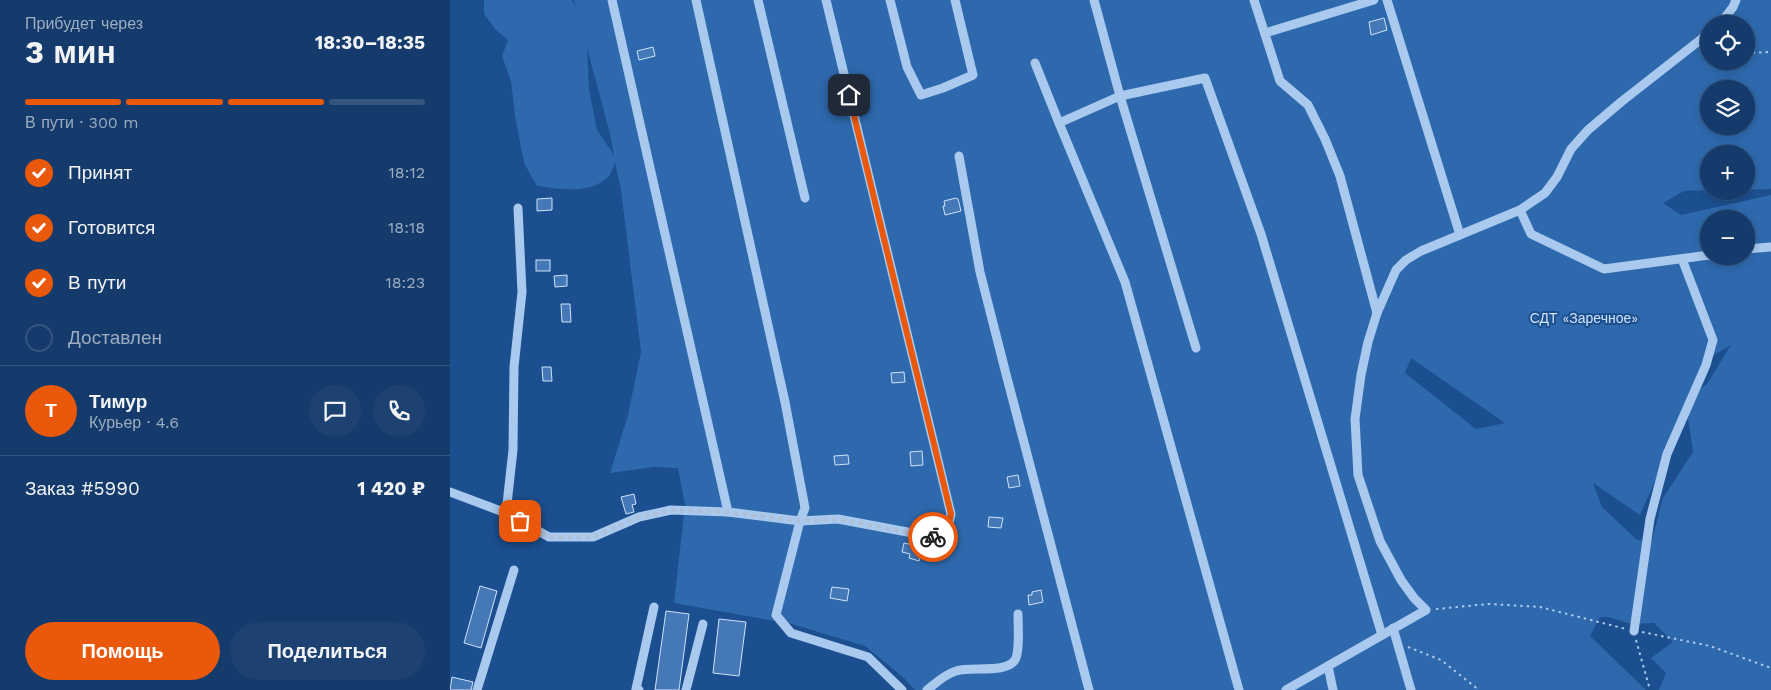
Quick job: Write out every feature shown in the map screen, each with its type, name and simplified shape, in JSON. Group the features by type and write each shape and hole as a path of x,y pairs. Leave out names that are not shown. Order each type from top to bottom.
{"street":[{"path":"612,0 728,512"},
{"path":"696,0 785,402 805,508 776,615 791,633 868,657 902,690"},
{"path":"758,0 805,198"},
{"path":"450,492 506,513 549,537 593,537 639,517 671,510 728,512 800,521 838,519 934,537 947,532 951,514 826,0"},
{"path":"890,0 906,67 921,95 973,75 955,0"},
{"path":"1094,0 1120,96 1196,348"},
{"path":"1254,0 1280,81 1308,105 1325,139 1340,176 1377,313"},
{"path":"1265,33 1360,2 1374,0"},
{"path":"1387,0 1460,235"},
{"path":"1727,15 1736,0"},
{"path":"1286,690 1426,610 1414,598 1388,558 1380,542 1358,475 1355,419 1361,375 1377,313 1396,270 1406,260 1421,251 1520,210 1545,194 1557,177 1571,149 1588,130 1700,40"},
{"path":"1035,63 1125,282 1239,690"},
{"path":"1059,123 1120,96 1204,78 1261,234 1382,635"},
{"path":"959,156 980,272 1089,690"},
{"path":"506,513 513,450 514,367 522,292 518,208"},
{"path":"1520,210 1531,234 1604,269 1700,256"},
{"path":"1755,248 1771,247"},
{"path":"1634,631 1650,519 1667,454 1706,365 1713,340 1682,259"},
{"path":"477,690 514,570"},
{"path":"639,690 636,689 654,607"},
{"path":"927,690 945,676 957,670 1008,667 1016,660 1018,614"},
{"path":"686,690 703,624"},
{"path":"1393,628 1411,690"},
{"path":"1328,666 1334,690"}],"path":[{"path":"1755,53 1771,52"},
{"path":"1426,610 1489,604 1540,608 1634,631 1710,646 1771,668"},
{"path":"1634,631 1650,690"},
{"path":"1404,645 1441,660 1479,690"}],"green space":[{"name":"СДТ «Заречное»","path":"484,0 572,0 576,7 574,0 1771,0 1771,189 1755,190 1755,145 1700,145 1700,190 1684,191 1663,203 1681,215 1700,211 1700,265 1755,265 1755,210 1704,210 1771,195 1771,690 1659,690 1666,673 1651,658 1673,642 1654,623 1631,624 1608,617 1600,617 1590,636 1646,690 915,690 903,677 865,646 792,624 674,603 685,505 678,468 654,467 610,473 628,415 641,352 621,190 615,162 609,176 594,186 575,189 537,186 524,163 515,116 511,81 502,56 508,40 496,30 484,14","holes":["587,48 614,155 597,130 589,89","1731,345 1707,384 1694,393 1709,358","1411,358 1505,423 1476,429 1405,373","1688,418 1693,452 1663,498 1652,540 1637,540 1602,507 1593,483 1640,515 1682,420"]}],"building":[{"path":"1384,18 1387,30 1371,35 1369,22"},
{"path":"653,47 655,56 639,60 637,51"},
{"path":"552,198 552,210 537,211 537,199"},
{"path":"958,199 961,211 945,215 944,201"},
{"path":"536,260 550,260 550,271 536,271"},
{"path":"567,275 567,286 555,287 554,276"},
{"path":"561,304 570,304 571,322 562,322"},
{"path":"542,367 551,367 552,381 543,381"},
{"path":"904,372 905,382 892,383 891,373"},
{"path":"922,451 923,465 911,466 910,452"},
{"path":"848,455 849,464 835,465 834,456"},
{"path":"1018,475 1020,486 1009,488 1007,477"},
{"path":"634,494 636,504 632,505 634,512 626,514 621,497"},
{"path":"989,517 1003,518 1001,528 988,527"},
{"path":"904,543 923,547 919,561 909,558 910,554 902,552"},
{"path":"480,586 497,591 481,648 464,643"},
{"path":"832,587 849,589 847,601 830,598"},
{"path":"1041,590 1043,602 1029,605 1028,595"},
{"path":"666,611 689,614 679,690 655,690"},
{"path":"719,619 746,622 739,676 713,673"},
{"path":"452,677 473,682 471,690 450,690"}],"way so far":[{"path":"520,521 549,537 593,537 639,517 671,510 728,512 800,521 838,519 933,537"}],"route":[{"path":"849,95 951,514 947,532 933,537"}]}
